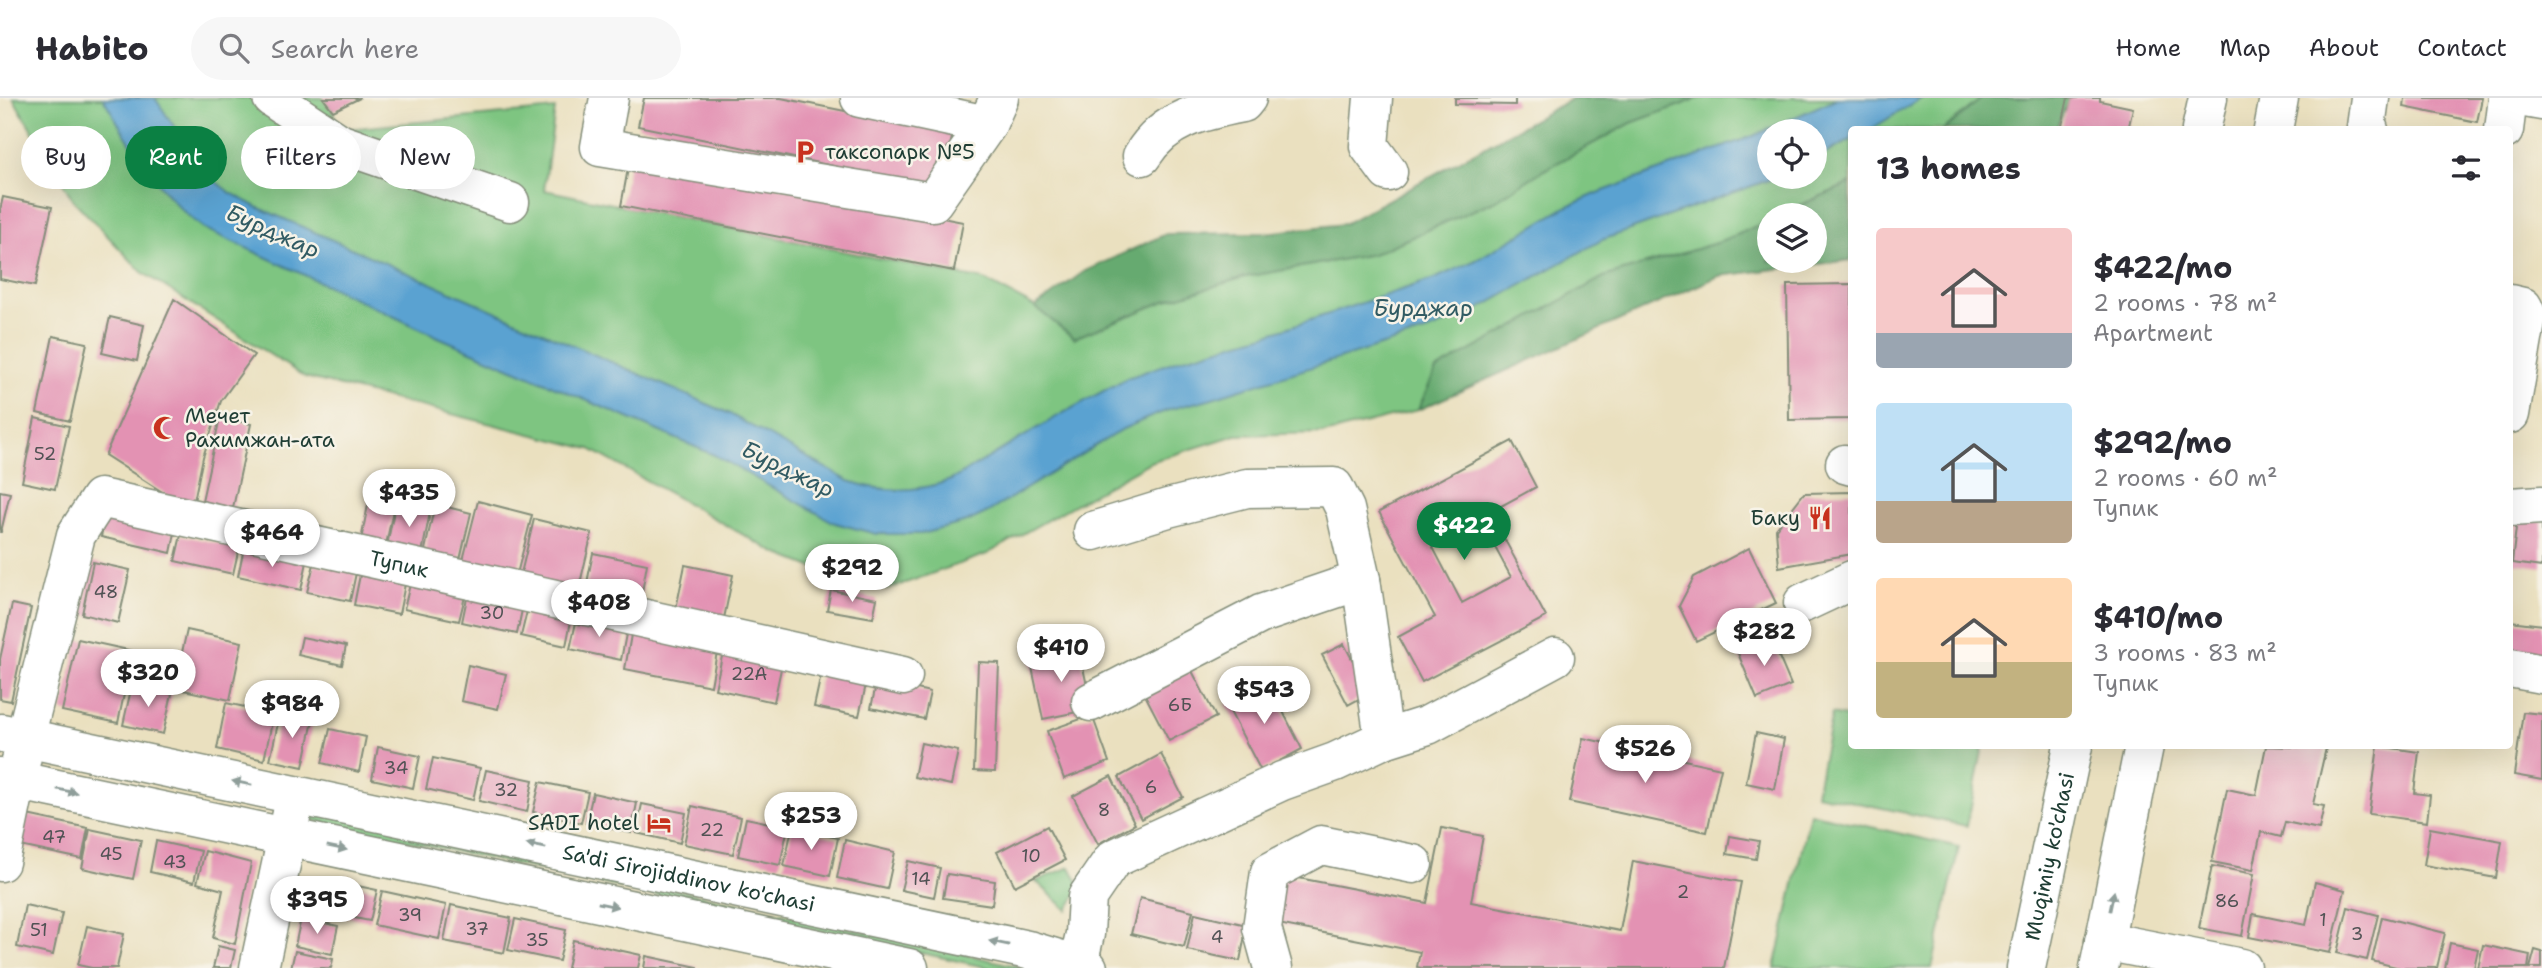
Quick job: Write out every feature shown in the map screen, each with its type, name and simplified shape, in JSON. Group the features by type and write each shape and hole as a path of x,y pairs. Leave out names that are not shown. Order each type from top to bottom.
{"street":[{"path":"272,98 341,144 510,202"},
{"path":"610,98 600,147 933,202 993,111 860,98"},
{"path":"1142,156 1151,142 1172,124 1198,112 1243,103 1247,98"},
{"path":"1373,98 1369,146 1388,172"},
{"path":"2202,126 2207,98"},
{"path":"2274,126 2279,98"},
{"path":"2365,126 2370,98"},
{"path":"2504,126 2508,98"},
{"path":"2525,98 2542,101"},
{"path":"2513,305 2523,307 2527,316 2513,397"},
{"path":"1093,531 1247,488 1334,487 1345,509 1361,580 1384,739"},
{"name":"Тупик","path":"13,735 76,535 100,498 903,676"},
{"path":"2513,507 2542,505"},
{"path":"1091,702 1261,614 1361,580"},
{"path":"1803,603 1848,582"},
{"path":"1081,967 1087,897 1113,859 1282,781 1335,762 1384,739 1429,725 1555,657"},
{"path":"2513,668 2542,674"},
{"path":"0,862 13,735"},
{"name":"Sa'di Sirojiddinov ko'chasi","path":"13,735 1028,950 1081,967"},
{"name":"Muqimiy ko'chasi","path":"2026,968 2072,749"},
{"path":"2143,749 2101,954 2242,968"},
{"name":"Sa'di Sirojiddinov ko'chasi","path":"8,778 287,837 837,961 909,968"},
{"path":"258,968 296,795"},
{"path":"1273,968 1262,928 1270,872 1321,845 1412,864"}],"green space":[{"path":"13,98 323,98 333,111 336,126 241,126 241,189 361,189 361,128 375,126 375,189 475,189 475,126 379,126 555,109 544,190 984,280 1035,307 1074,338 1170,299 1245,277 1373,254 1496,200 1542,171 1631,123 1699,98 1982,98 1948,126 1848,126 1848,184 1805,203 1757,203 1757,226 1726,240 1604,277 1436,370 1418,410 1328,433 1236,435 1150,462 987,554 886,590 832,575 776,553 590,449 305,377 142,272 73,200 67,189 111,189 111,126 29,126"},
{"path":"1573,98 1699,98 1631,123 1542,171 1496,200 1373,254 1245,277 1170,299 1074,338 1035,307 1085,271 1166,234 1265,233 1344,224"},
{"path":"1982,98 2070,98 2057,126 1949,126"},
{"path":"1848,184 1848,260 1827,263 1827,203 1805,203"},
{"path":"1757,226 1757,271 1719,276 1418,410 1436,370 1604,277 1726,240"},
{"path":"1832,714 1848,717 1848,749 1982,749 1967,826 1816,794"},
{"path":"310,808 1026,968 990,968 307,819"},
{"path":"1810,813 1959,847 1932,968 1775,968"},
{"path":"1070,867 1081,888 1067,910 1036,881"}],"water":[{"name":"Бурджар","path":"103,98 155,98 174,126 125,126 125,133"},
{"name":"Бурджар","path":"1837,98 1922,98 1876,126 1848,126 1848,142 1827,153 1827,119 1791,119"},
{"name":"Бурджар","path":"1757,134 1757,184 1602,240 1475,311 1428,331 1148,418 1123,429 988,512 967,522 921,534 876,534 835,523 714,455 436,336 205,229 163,189 225,189 257,207 728,413 849,481 875,488 900,490 951,480 1127,378 1434,279 1476,260 1566,207"}],"building":[{"path":"323,98 360,98 333,111"},
{"path":"644,98 781,98 953,133 941,188 638,126"},
{"path":"1455,98 1515,98 1515,105 1455,104"},
{"path":"2068,98 2100,98 2100,101 2133,108 2129,126 2062,126"},
{"path":"2405,98 2482,98 2477,122 2404,107"},
{"path":"630,158 963,222 954,271 621,206"},
{"path":"3,197 52,207 35,286 0,279 0,210"},
{"path":"1848,284 1848,419 1789,420 1787,285"},
{"name":"Мечет Рахимжан-ата","path":"174,299 254,355 221,401 203,457 192,511 105,455"},
{"path":"110,317 144,325 137,361 102,353"},
{"path":"53,336 87,343 70,421 37,413"},
{"path":"220,417 251,424 231,517 200,510"},
{"path":"35,418 69,426 55,489 22,482"},
{"path":"1512,441 1536,487 1490,512 1546,617 1422,682 1398,637 1435,617 1379,512","holes":["1476,512 1511,577 1462,603 1428,538"]},
{"path":"0,491 10,493 1,532 0,532"},
{"path":"1848,492 1848,555 1779,567 1776,529 1804,493"},
{"path":"397,496 432,502 420,563 385,556"},
{"path":"369,500 394,505 384,555 359,550"},
{"path":"478,501 532,515 515,582 461,568"},
{"path":"435,504 471,513 458,568 423,559"},
{"path":"105,518 175,533 171,553 101,537"},
{"path":"534,519 592,533 577,596 519,582"},
{"path":"2517,519 2542,522 2542,567 2513,563"},
{"path":"181,535 239,548 233,574 175,561"},
{"path":"244,548 307,562 301,590 238,576"},
{"path":"1749,548 1776,603 1696,641 1679,606 1694,577"},
{"path":"593,553 647,564 639,609 584,598"},
{"path":"93,562 130,570 118,623 82,614"},
{"path":"314,564 356,573 350,601 307,592"},
{"path":"685,565 733,575 722,628 674,619"},
{"path":"361,570 406,579 399,614 354,605"},
{"path":"411,580 466,592 459,621 404,609"},
{"path":"831,590 877,599 873,618 827,610"},
{"path":"468,593 523,605 517,634 462,622"},
{"path":"12,604 31,608 11,701 0,699 0,659"},
{"path":"528,607 572,616 566,646 521,636"},
{"path":"577,618 627,629 621,660 570,649"},
{"path":"2513,621 2542,625 2542,657 2513,653"},
{"path":"632,629 718,646 711,686 625,669"},
{"path":"187,630 242,642 230,700 174,688"},
{"path":"1770,636 1791,685 1757,699 1737,651"},
{"path":"302,637 346,646 342,665 298,655"},
{"path":"78,639 133,651 118,723 62,711"},
{"path":"1344,644 1370,693 1348,705 1322,655"},
{"path":"724,647 783,659 774,702 715,689"},
{"path":"1079,649 1092,709 1043,719 1030,658"},
{"path":"978,662 999,663 995,772 974,771"},
{"path":"468,665 506,674 498,709 461,701"},
{"path":"1191,669 1216,717 1169,741 1144,693"},
{"path":"822,670 867,680 859,716 814,707"},
{"path":"877,680 930,692 924,719 871,708"},
{"path":"1268,682 1302,749 1261,771 1226,704"},
{"path":"132,685 172,694 163,734 123,725"},
{"path":"226,703 274,713 264,760 217,749"},
{"path":"2523,712 2542,714 2542,780 2514,775"},
{"path":"280,714 313,721 303,767 270,760"},
{"path":"1092,715 1109,762 1064,779 1047,731"},
{"path":"330,729 366,737 359,772 322,763"},
{"path":"1756,733 1784,739 1775,789 1746,783"},
{"path":"1583,738 1721,768 1707,832 1569,802"},
{"path":"921,743 958,751 951,785 914,777"},
{"path":"378,747 420,756 413,788 372,779"},
{"path":"2265,749 2326,749 2313,804 2324,806 2319,829 2285,822 2281,837 2261,832 2253,870 2212,862 2227,789 2256,795"},
{"path":"2378,749 2419,752 2414,793 2430,795 2427,822 2369,814"},
{"path":"1161,754 1183,797 1141,819 1119,777"},
{"path":"433,758 480,768 473,800 426,789"},
{"path":"486,770 533,780 527,812 479,801"},
{"path":"1111,776 1135,824 1098,844 1073,796"},
{"path":"540,782 588,792 581,823 533,812"},
{"path":"593,793 637,803 631,833 586,823"},
{"path":"642,804 686,813 680,843 636,833"},
{"path":"692,806 741,817 733,854 684,844"},
{"path":"27,815 88,828 82,859 20,846"},
{"path":"746,818 788,827 780,865 738,856"},
{"path":"1047,826 1065,860 1015,886 997,852"},
{"path":"792,828 838,838 830,876 784,866"},
{"path":"1442,828 1483,836 1471,902 1620,931 1633,861 1741,882 1724,968 1422,968 1417,967 1420,952 1263,921 1273,873 1427,903"},
{"path":"2430,828 2502,841 2496,878 2424,865"},
{"path":"90,829 141,840 133,879 82,868"},
{"path":"1730,836 1759,841 1756,859 1727,854"},
{"path":"845,840 895,852 887,889 837,878"},
{"path":"156,841 201,851 194,882 150,872"},
{"path":"205,851 251,863 235,944 213,938 223,890 197,883"},
{"path":"908,861 940,868 934,897 901,890"},
{"path":"2212,866 2254,874 2242,936 2199,928"},
{"path":"947,874 995,881 992,905 943,898"},
{"path":"320,878 377,890 370,921 314,910"},
{"path":"2315,882 2345,890 2330,953 2249,937 2253,914 2306,925"},
{"path":"382,891 446,905 439,939 374,925"},
{"path":"1140,898 1193,911 1184,947 1131,934"},
{"path":"25,905 62,913 53,955 17,947"},
{"path":"451,905 511,918 504,953 444,941"},
{"path":"2348,907 2378,915 2367,960 2337,953"},
{"path":"1195,913 1247,925 1240,961 1187,950"},
{"path":"2382,917 2445,933 2437,968 2400,968 2372,961"},
{"path":"301,918 338,926 332,954 295,946"},
{"path":"515,919 566,930 559,961 508,950"},
{"path":"87,926 124,934 117,968 78,965"},
{"path":"573,940 641,955 638,968 567,968"},
{"path":"2450,943 2478,949 2474,968 2445,968"},
{"path":"2483,945 2530,955 2528,968 2478,968"},
{"path":"218,946 235,950 231,968 213,968"},
{"path":"2535,950 2542,952 2542,968 2530,968"},
{"path":"295,951 333,959 331,968 291,968"},
{"path":"646,956 698,967 698,968 644,968"}],"place":[{"name":"таксопарк №5","path":"805,152"},
{"name":"Мечет Рахимжан-ата","path":"165,428"},
{"name":"Баку","path":"1820,518"},
{"name":"SADI hotel","path":"659,823"}]}
